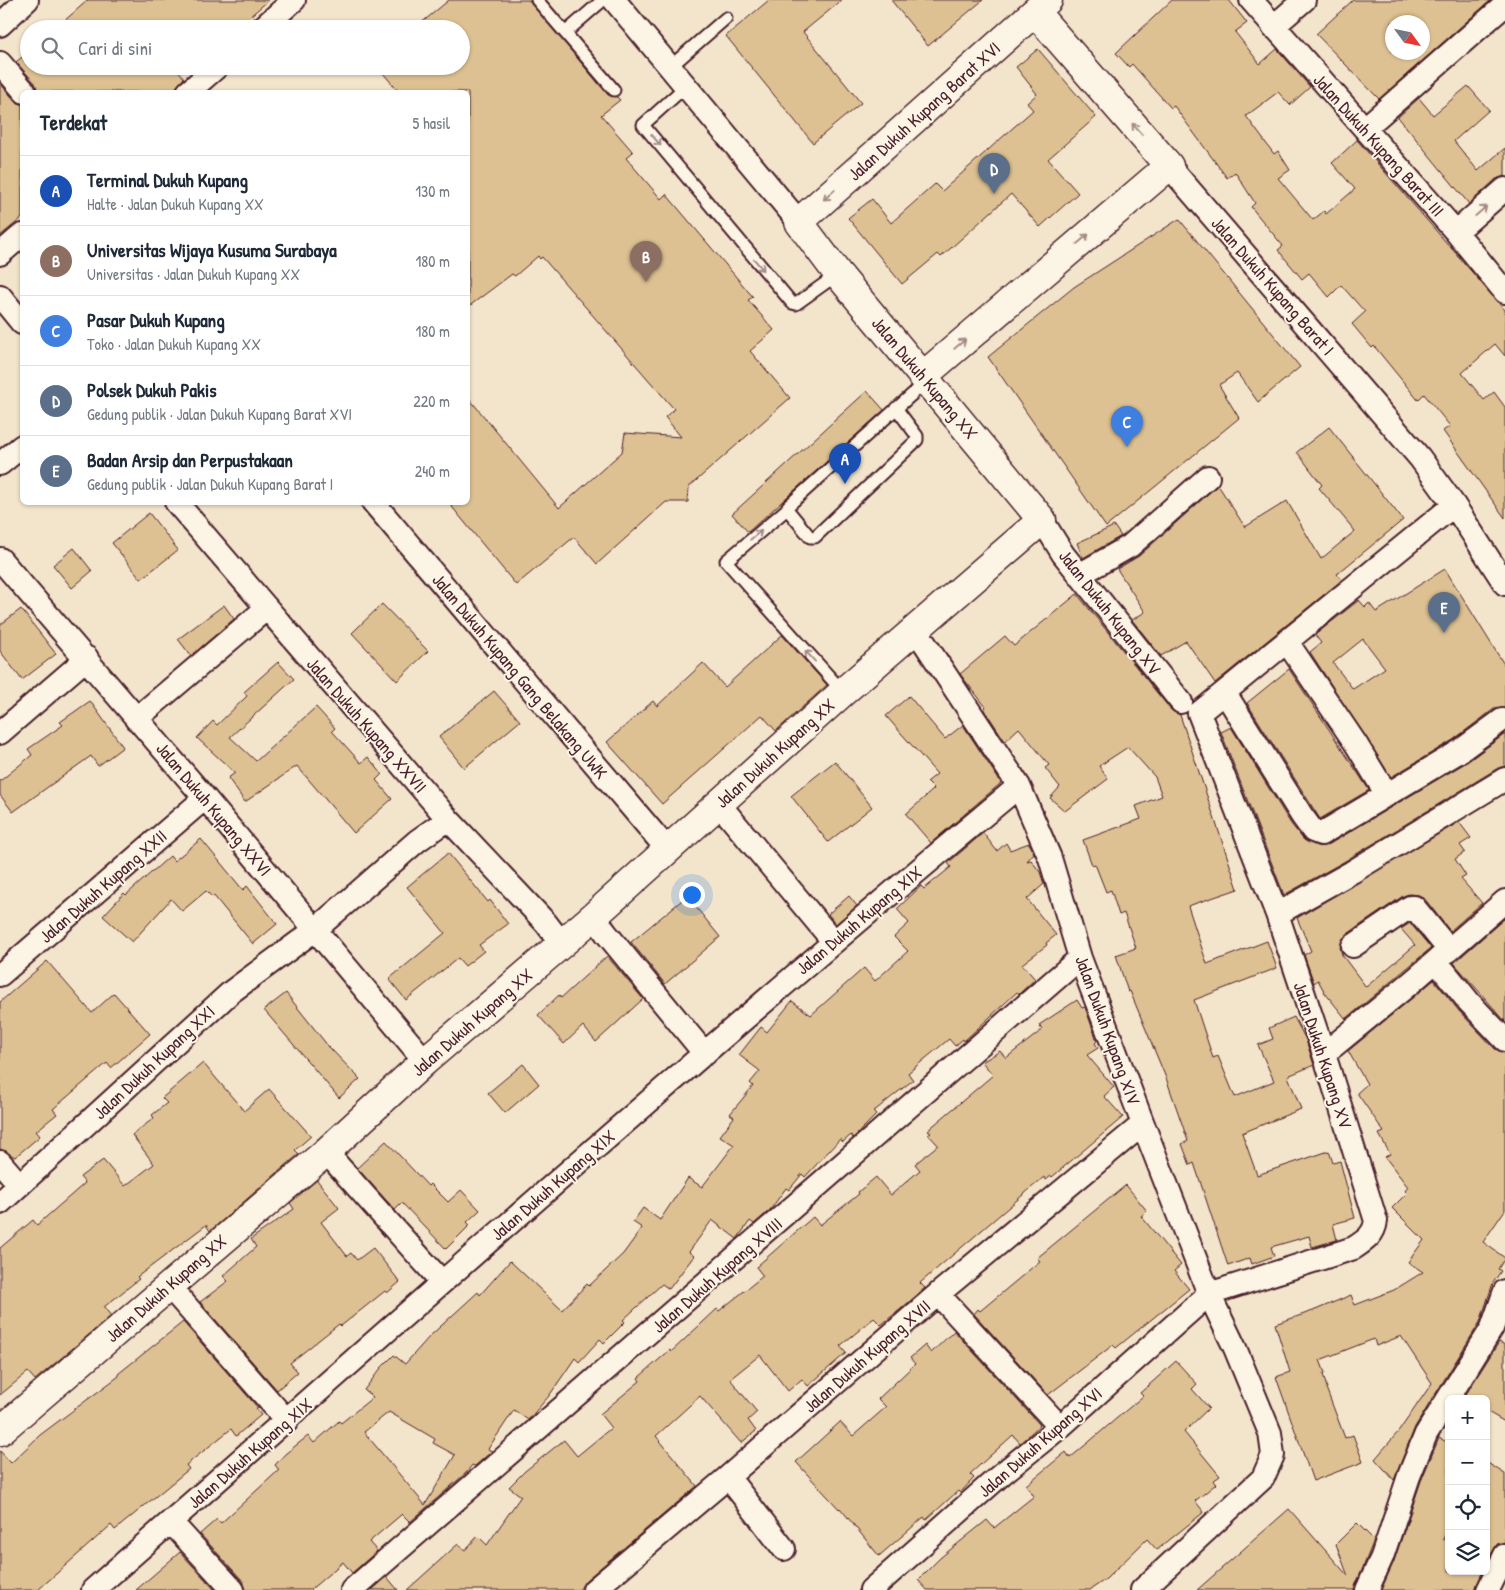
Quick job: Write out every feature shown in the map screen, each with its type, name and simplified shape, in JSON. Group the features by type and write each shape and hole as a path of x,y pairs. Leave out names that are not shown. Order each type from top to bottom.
{"street":[{"path":"0,25 27,0"},
{"path":"271,20 294,0"},
{"name":"Jalan Dukuh Kupang Barat III","path":"1251,0 1456,232 1505,292"},
{"path":"1273,27 1304,0"},
{"name":"Jalan Dukuh Kupang XX","path":"0,1431 168,1285 326,1152 425,1061 594,916 843,692 1042,520 838,274 799,222 618,2"},
{"name":"Jalan Dukuh Kupang Barat I","path":"1037,4 1169,166 1420,458 1454,505 1505,584"},
{"name":"Jalan Dukuh Kupang Barat XVI","path":"799,222 1037,4"},
{"path":"1365,128 1505,5"},
{"path":"0,63 23,90"},
{"path":"190,90 208,75"},
{"path":"925,378 1169,166"},
{"path":"1456,232 1505,189"},
{"path":"0,254 20,237"},
{"path":"0,296 20,321"},
{"path":"0,464 20,448"},
{"path":"1079,575 1130,546 1208,477"},
{"name":"Jalan Dukuh Kupang XXVII","path":"179,505 448,820 546,923 562,944"},
{"name":"Jalan Dukuh Kupang Gang Belakang UWK","path":"376,505 667,850"},
{"path":"1190,708 1225,693 1454,505"},
{"name":"Jalan Dukuh Kupang XV","path":"1042,520 1063,554 1079,575 1190,708 1277,914 1324,1054 1376,1221 1375,1230 1367,1240 1354,1248 1209,1294"},
{"name":"Jalan Dukuh Kupang XXVI","path":"0,559 87,658 425,1061"},
{"path":"136,718 267,608"},
{"name":"Jalan Dukuh Kupang XIV","path":"916,630 1018,786 1050,858 1080,958 1209,1294 1239,1357 1273,1446 1271,1463 1263,1478 1142,1590"},
{"path":"1287,642 1356,744 1387,795"},
{"path":"0,733 87,658"},
{"path":"1225,693 1302,816 1321,834 1460,751 1502,720"},
{"path":"1277,914 1352,872 1505,779"},
{"name":"Jalan Dukuh Kupang XIX","path":"94,1590 288,1422 442,1281 833,941 1018,786"},
{"name":"Jalan Dukuh Kupang XXII","path":"0,975 205,798"},
{"path":"719,804 833,941"},
{"name":"Jalan Dukuh Kupang XXI","path":"0,1203 231,992 316,930 417,841 448,820"},
{"path":"1324,1054 1505,901"},
{"path":"1353,946 1410,907 1414,907 1469,1002 1505,1040"},
{"path":"594,916 705,1054"},
{"name":"Jalan Dukuh Kupang XVIII","path":"352,1590 1080,958"},
{"name":"Jalan Dukuh Kupang XVII","path":"594,1590 728,1477 938,1294 1143,1124"},
{"path":"326,1152 442,1281"},
{"path":"0,1162 20,1185"},
{"path":"168,1285 288,1422"},
{"path":"1367,1590 1382,1557 1409,1476 1426,1434 1492,1328 1505,1291"},
{"path":"938,1294 1060,1427"},
{"name":"Jalan Dukuh Kupang XVI","path":"870,1590 1003,1473 1060,1427 1209,1294"},
{"path":"728,1477 784,1549"},
{"path":"171,1522 233,1590"},
{"path":"1488,1590 1505,1555"}],"lane":[{"path":"537,0 614,90"},
{"path":"565,33 618,2"},
{"path":"670,67 726,18"},
{"path":"686,86 643,126 792,304 796,304 838,274"},
{"path":"843,692 726,562 787,509 896,408 925,378"},
{"path":"787,509 810,537 815,538 917,440 917,436 896,408"}],"building":[{"path":"88,0 269,0 246,20 65,20"},
{"path":"449,0 529,0 608,95 617,97 620,100 601,115 633,152 626,158 661,199 666,194 753,297 748,300 774,330 750,351 790,398 689,487 688,502 666,502 597,564 574,537 516,585 450,505 470,505 470,399 559,508 622,452 625,433 681,437 665,417 674,409 542,257 540,259 538,256 515,276 512,274 470,306 470,90 397,90 385,75 470,75 470,20 425,20"},
{"path":"769,0 842,0 803,32 861,103 813,143 726,36"},
{"path":"891,0 983,0 928,46"},
{"path":"1172,0 1229,0 1247,23 1235,32 1260,64 1277,49 1310,87 1290,105 1278,92 1246,116 1274,154 1278,151 1290,170 1278,178 1313,220 1324,211 1326,214 1355,189 1332,163 1357,140 1505,310 1505,356 1495,344 1462,373 1484,400 1494,392 1505,407 1505,518 1443,431 1450,426 1424,394 1418,400 1374,346 1372,348 1352,324 1365,312 1341,285 1329,297 1309,273 1302,279 1278,250 1283,246 1251,207 1255,203 1235,172 1227,178 1174,106 1171,108 1132,64 1129,67 1116,53"},
{"path":"1353,0 1491,0 1430,54 1430,15 1385,15 1385,60 1423,60 1379,99 1316,34"},
{"path":"1038,49 1096,117 1048,159 1078,193 1040,227 1011,194 941,257 938,254 902,284 848,218 872,199 891,223 935,184 942,191 1033,110 1027,103 1037,94 1016,67"},
{"path":"28,75 182,75 184,78 174,90 37,90 35,83"},
{"path":"0,83 15,101 20,104 20,220 0,236"},
{"path":"1468,86 1489,110 1454,141 1478,171 1505,148 1505,176 1496,179 1469,204 1398,117 1419,98 1433,115"},
{"path":"1179,219 1300,367 1258,402 1237,373 1219,385 1239,418 1106,527 988,357 1074,287"},
{"path":"867,391 884,410 748,532 732,514"},
{"path":"1329,427 1403,520 1337,574 1342,580 1215,683 1186,641 1161,656 1132,620 1145,612 1117,569 1139,556 1218,485 1245,527 1287,501 1321,559 1355,531 1319,488 1322,485 1297,452"},
{"path":"149,513 178,550 141,579 112,543"},
{"path":"1114,526 1121,536 1083,558 1077,543"},
{"path":"74,548 92,571 72,588 53,565"},
{"path":"1445,569 1505,666 1505,708 1494,709 1453,740 1391,777 1310,652 1321,643 1315,635 1359,600 1365,607 1369,603 1376,612","holes":["1363,639 1385,668 1353,689 1333,663"]},
{"path":"1077,594 1171,710 1180,715 1238,889 1188,906 1207,964 1267,941 1277,968 1194,1000 1213,1058 1218,1056 1235,1097 1274,1081 1258,1045 1273,1039 1269,1028 1294,1017 1306,1040 1314,1065 1288,1076 1301,1109 1242,1133 1257,1175 1329,1151 1333,1163 1340,1161 1355,1218 1333,1224 1337,1240 1312,1247 1309,1236 1271,1247 1274,1256 1252,1264 1250,1258 1228,1266 1194,1163 1190,1165 1182,1144 1188,1141 1166,1078 1130,991 1128,992 1116,955 1136,948 1124,913 1119,915 1111,890 1106,892 1095,864 1092,865 1083,840 1141,819 1136,806 1162,796 1155,777 1128,747 1099,766 1108,779 1065,811 1050,798 1060,787 1045,768 1049,765 1019,728 1005,741 984,709 986,707 960,674 1005,636 1014,646"},
{"path":"382,604 428,651 397,681 352,633"},
{"path":"224,605 234,619 191,656 178,639"},
{"path":"21,609 56,654 22,680 0,651 0,625"},
{"path":"782,635 827,685 776,731 762,715 662,804 607,742 653,701 657,706 703,663 725,687"},
{"path":"278,662 294,679 230,737 256,761 316,707 335,728 332,731 361,763 368,757 382,774 376,780 392,799 354,833 297,766 245,802 228,778 235,773 197,738 213,721 217,725 247,696 244,692"},
{"path":"1289,669 1369,790 1320,819 1247,703"},
{"path":"494,691 520,721 464,768 439,737"},
{"path":"909,696 945,739 963,725 1001,783 931,843 906,814 934,789 927,782 937,774 886,716"},
{"path":"90,701 123,747 98,766 91,756 13,812 0,795 0,781 32,755 28,749 63,725 60,722"},
{"path":"1231,727 1291,824 1303,839 1317,846 1328,845 1467,762 1505,734 1505,766 1498,768 1345,861 1284,895 1221,732"},
{"path":"835,761 872,807 828,842 791,796"},
{"path":"1459,822 1471,838 1460,845 1465,852 1455,859 1466,876 1461,879 1482,903 1450,931 1424,898 1419,895 1409,894 1403,896 1346,935 1340,947 1342,955 1366,987 1415,945 1401,929 1410,923 1431,948 1346,1019 1325,993 1318,980 1314,983 1304,955 1311,951 1297,918"},
{"path":"983,833 997,851 1006,843 1010,850 1029,843 1034,853 1027,861 1031,860 1040,872 1044,884 1027,899 1056,935 1046,943 1047,945 1022,964 1035,979 1019,994 1017,992 964,1041 963,1039 955,1046 949,1039 908,1073 913,1080 873,1112 876,1115 853,1138 851,1135 843,1142 840,1139 805,1177 802,1174 789,1190 786,1188 770,1210 754,1224 750,1221 737,1239 712,1220 689,1252 694,1256 669,1289 662,1284 623,1320 625,1322 604,1343 600,1339 579,1362 575,1358 549,1396 528,1420 514,1410 488,1449 492,1451 475,1466 472,1465 466,1473 410,1522 402,1514 369,1542 377,1551 352,1573 343,1562 310,1590 246,1590 243,1581 200,1534 217,1519 221,1523 279,1470 275,1465 285,1454 308,1436 314,1443 339,1421 341,1423 373,1397 364,1390 394,1355 405,1364 430,1336 478,1292 480,1295 510,1261 562,1310 587,1284 589,1286 623,1254 642,1228 633,1222 643,1208 660,1220 688,1178 702,1187 734,1145 720,1136 734,1117 730,1114 753,1086 750,1083 760,1071 739,1055 761,1027 767,1032 792,1001 811,1015 864,968 875,981 908,951 894,937 909,923 897,909 921,886 924,889 951,867 948,863","holes":["389,1412 435,1439 433,1443 455,1455 425,1505 364,1432"]},
{"path":"201,839 243,890 247,886 277,924 253,944 214,896 212,897 206,891 182,911 171,899 132,942 103,916 124,893 126,895 170,856 174,861"},
{"path":"448,853 488,902 490,900 508,924 479,945 484,951 465,966 458,958 406,1000 389,979 445,933 407,887"},
{"path":"687,896 720,937 665,984 631,942"},
{"path":"849,896 857,906 836,924 828,914"},
{"path":"1505,918 1505,1021 1454,963"},
{"path":"607,956 643,999 596,1042 583,1026 564,1044 538,1015 559,995 561,998"},
{"path":"47,961 92,1013 114,993 150,1034 111,1068 107,1063 53,1109 57,1114 36,1131 40,1136 15,1157 0,1149 0,1002"},
{"path":"1434,980 1459,1011 1495,1049 1505,1053 1505,1210 1483,1242 1505,1258 1498,1269 1501,1271 1493,1283 1480,1322 1415,1427 1394,1480 1375,1459 1399,1431 1432,1383 1401,1336 1376,1346 1374,1339 1320,1360 1325,1373 1323,1374 1326,1388 1345,1438 1353,1435 1363,1462 1313,1481 1276,1377 1290,1372 1275,1324 1351,1295 1355,1305 1394,1290 1423,1272 1408,1262 1424,1240 1392,1208 1407,1193 1405,1191 1408,1187 1385,1157 1390,1154 1379,1134 1384,1132 1357,1093 1367,1084 1348,1051"},
{"path":"286,993 328,1046 360,1079 339,1098 264,1010"},
{"path":"1077,1000 1082,1008 1085,1007 1097,1041 1095,1043 1098,1048 1087,1055 1114,1087 1104,1096 1123,1117 1052,1177 1046,1180 1044,1177 920,1283 925,1288 881,1325 874,1318 840,1346 846,1353 808,1386 802,1379 788,1391 760,1355 730,1379 757,1412 748,1420 756,1431 741,1443 700,1396 656,1436 697,1486 586,1580 579,1590 407,1590 458,1544 465,1550 478,1536 487,1545 521,1496 509,1487 525,1471 564,1440 577,1456 611,1428 600,1414 640,1381 638,1378 670,1350 671,1352 717,1309 719,1311 763,1276 756,1267 813,1217 820,1225 859,1194 858,1192 876,1177 891,1195 920,1170 915,1164 938,1145 928,1134 931,1132 928,1130 993,1075 982,1062 1000,1051 1006,1058 1042,1030 1039,1025"},
{"path":"203,1063 244,1111 269,1089 311,1136 295,1150 299,1154 210,1231 206,1225 137,1277 139,1279 104,1307 111,1316 35,1380 28,1372 0,1395 0,1248 33,1220 37,1225 85,1183 80,1177 103,1160 125,1186 154,1164 132,1135 154,1118 152,1115 167,1103 162,1098"},
{"path":"523,1064 539,1084 505,1113 488,1093"},
{"path":"386,1141 428,1186 430,1184 448,1202 461,1190 480,1210 467,1222 470,1225 446,1249 402,1203 395,1210 357,1168"},
{"path":"317,1180 339,1208 321,1222 347,1256 351,1253 357,1260 373,1248 400,1282 387,1293 385,1291 341,1326 339,1324 290,1363 298,1372 277,1390 200,1302 228,1281 223,1276 256,1247 251,1239 294,1209 290,1203"},
{"path":"1126,1185 1147,1211 1141,1216 1181,1265 1174,1271 1189,1289 1116,1348 1113,1345 1048,1395 974,1314 1040,1261 1037,1258"},
{"path":"183,1322 258,1408 256,1409 261,1415 236,1436 231,1429 186,1465 189,1469 115,1530 111,1525 38,1590 0,1590 0,1451 11,1463 40,1435 119,1376 118,1374"},
{"path":"954,1331 1040,1425 1020,1443 1013,1435 970,1474 974,1478 960,1493 958,1491 926,1520 924,1517 879,1556 840,1508 796,1462 840,1422 853,1436 886,1407 878,1399 915,1364 910,1358 925,1345 931,1353"},
{"path":"1499,1342 1505,1345 1505,1422 1490,1413 1490,1395 1466,1395"},
{"path":"1176,1361 1197,1384 1192,1389 1209,1408 1184,1432 1220,1476 1213,1481 1216,1484 1195,1501 1204,1512 1157,1550 1147,1539 1106,1579 1090,1590 927,1590 918,1580 940,1558 987,1520 994,1528 1034,1496 1026,1485 1066,1452 1070,1458 1143,1396 1140,1393"},
{"path":"1439,1438 1445,1441 1445,1535 1443,1539 1445,1540 1445,1575 1481,1575 1475,1590 1381,1590 1394,1561 1421,1481"},
{"path":"1490,1465 1505,1474 1505,1542 1497,1544 1490,1557"},
{"path":"1289,1509 1348,1576 1336,1544 1357,1523 1374,1540 1354,1590 1197,1590"},
{"path":"180,1552 215,1590 136,1590"},
{"path":"387,1577 398,1590 372,1590"}],"place":[{"name":"Polsek Dukuh Pakis","path":"994,194"},
{"name":"Universitas Wijaya Kusuma Surabaya","path":"646,282"},
{"name":"Pasar Dukuh Kupang","path":"1127,447"},
{"name":"Terminal Dukuh Kupang","path":"845,484"},
{"name":"Badan Arsip dan Perpustakaan","path":"1444,633"}]}
